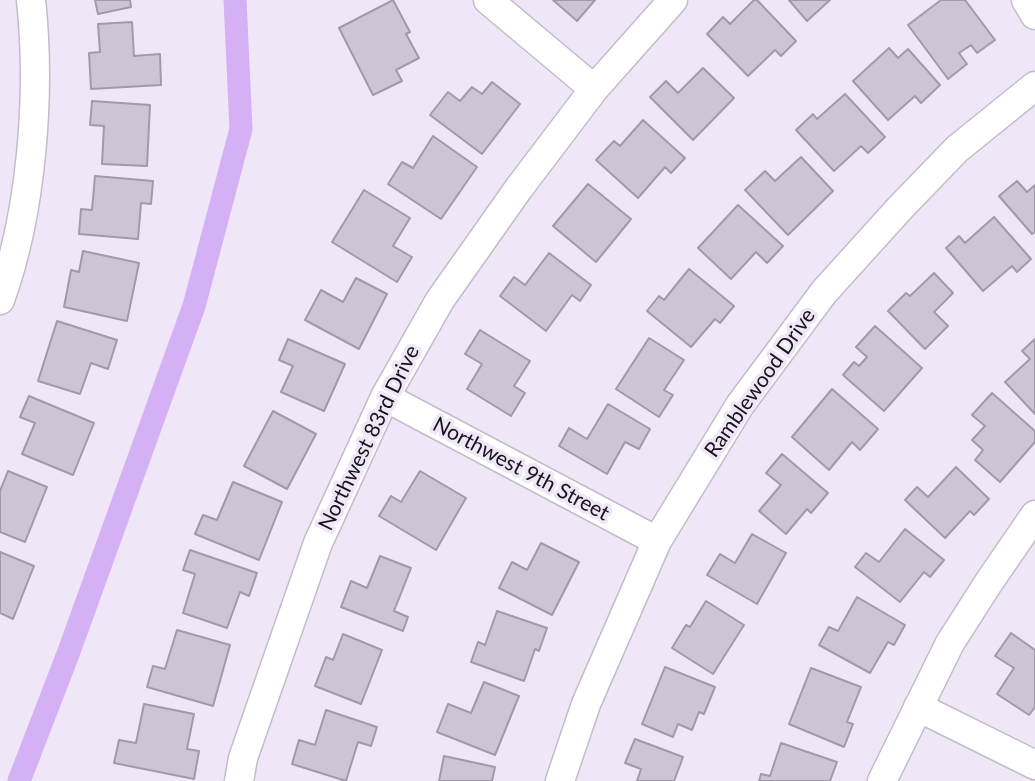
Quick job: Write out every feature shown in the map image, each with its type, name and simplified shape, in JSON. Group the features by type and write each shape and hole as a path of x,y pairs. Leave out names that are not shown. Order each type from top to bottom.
{"street":[{"path":"0,300 23,211 33,124 36,41 31,0"},
{"path":"488,0 594,89"},
{"name":"Northwest 83rd Drive","path":"239,781 243,758 318,543 385,397 440,300 519,188 594,89 673,0"},
{"path":"1026,0 1035,15"},
{"name":"Ramblewood Drive","path":"560,781 586,704 657,541 740,405 824,292 957,149 1035,86"},
{"name":"Northwest 9th Street","path":"385,397 657,541"},
{"path":"882,781 950,643 1035,515"},
{"path":"918,707 1035,765"}],"building":[{"path":"95,0 130,0 131,7 98,14"},
{"path":"393,0 410,32 406,34 419,58 396,70 402,81 373,95 339,28"},
{"path":"553,0 595,0 577,21"},
{"path":"754,0 796,41 781,56 775,50 748,76 707,34 723,17 730,24"},
{"path":"789,0 830,0 807,21"},
{"path":"941,0 965,0 995,40 977,53 971,45 959,53 967,64 948,79 908,25"},
{"path":"132,22 134,56 160,54 161,85 91,89 89,53 100,52 98,24"},
{"path":"889,48 898,58 908,49 940,85 921,103 915,96 888,120 853,81"},
{"path":"703,68 734,98 693,140 650,97 666,81 678,93"},
{"path":"492,82 520,104 482,154 430,115 448,92 460,101 472,87 482,94"},
{"path":"845,94 885,137 868,153 861,146 834,171 796,130 813,114 817,119"},
{"path":"92,101 150,105 147,166 102,164 104,126 90,125"},
{"path":"643,120 685,158 671,173 665,167 638,198 596,160 614,141 620,146"},
{"path":"433,136 477,167 441,219 388,184 402,162 413,168"},
{"path":"801,157 833,191 788,235 745,190 765,171 775,181"},
{"path":"95,176 153,181 151,204 141,203 138,239 79,234 81,209 92,210"},
{"path":"1017,181 1027,192 1035,185 1035,232 1032,234 999,196"},
{"path":"588,184 631,219 596,262 553,226"},
{"path":"364,190 410,218 393,246 412,257 397,282 332,242"},
{"path":"738,205 783,246 767,263 756,252 731,279 698,248"},
{"path":"994,217 1031,259 1017,272 1012,266 983,291 946,248 959,236 965,243"},
{"path":"83,251 139,263 127,321 64,307 71,270 79,272"},
{"path":"549,253 591,285 580,301 572,295 546,331 500,296 514,277 525,285"},
{"path":"689,269 734,306 720,323 715,319 691,347 647,311 659,296 664,300"},
{"path":"934,273 953,293 934,312 948,326 925,349 888,311 906,293 910,296"},
{"path":"356,278 387,294 359,349 305,320 321,290 343,302"},
{"path":"57,321 117,340 108,369 91,363 80,394 38,381"},
{"path":"875,326 922,368 884,411 843,375 854,362 859,366 867,357 856,347"},
{"path":"480,330 530,361 514,386 525,393 511,416 467,389 482,364 465,354"},
{"path":"649,338 684,360 664,390 673,395 659,417 616,389"},
{"path":"288,339 345,364 324,411 281,392 293,366 279,360"},
{"path":"1035,339 1035,414 1005,382 1030,359 1022,351"},
{"path":"832,389 878,429 860,450 852,442 829,470 792,437"},
{"path":"992,393 1035,431 1035,442 1000,482 975,460 983,450 972,440 985,426 972,415"},
{"path":"29,396 94,423 73,475 22,454 35,423 20,417"},
{"path":"608,404 650,429 639,449 625,442 607,474 559,446 569,428 587,439"},
{"path":"273,411 316,434 287,489 244,466"},
{"path":"782,454 828,493 811,513 807,509 786,534 759,511 781,485 766,473"},
{"path":"956,467 989,499 974,515 970,511 945,538 905,500 917,487 928,497"},
{"path":"8,471 47,487 25,542 0,532 0,491"},
{"path":"420,471 466,498 436,550 379,516 391,496 401,502"},
{"path":"233,482 282,502 259,560 195,534 203,515 217,520"},
{"path":"905,529 944,560 930,577 924,572 900,602 855,567 866,553 879,562"},
{"path":"752,534 786,553 757,604 707,575 720,554 735,563"},
{"path":"541,543 579,562 552,615 499,588 512,562 527,570"},
{"path":"190,550 257,573 249,596 240,592 227,628 183,613 195,574 183,570"},
{"path":"0,552 34,566 13,619 0,613"},
{"path":"380,556 411,568 394,611 408,617 403,631 341,607 351,581 367,588"},
{"path":"857,597 905,625 894,645 888,642 870,673 819,645 829,627 838,631"},
{"path":"706,601 744,625 713,674 672,648 686,625 690,627"},
{"path":"497,611 547,628 539,651 535,649 524,681 471,662 478,642 485,645"},
{"path":"177,630 230,645 213,706 147,687 153,666 165,669"},
{"path":"1011,633 1035,650 1035,707 1029,715 997,694 1014,668 995,656"},
{"path":"343,634 382,650 361,704 315,686 326,657 333,660"},
{"path":"665,667 715,687 704,714 699,712 692,730 678,724 673,737 642,724"},
{"path":"811,668 861,687 847,722 853,724 844,747 789,724"},
{"path":"484,682 519,696 495,755 437,732 448,704 471,713"},
{"path":"144,704 194,714 187,749 199,751 194,779 114,763 119,740 136,743"},
{"path":"326,710 377,727 371,746 358,742 346,781 292,764 299,740 315,745"},
{"path":"635,739 683,757 674,781 637,781 641,769 625,763"},
{"path":"781,743 837,762 830,781 759,781 761,774 770,776"},
{"path":"444,756 495,767 492,781 439,781"}],"waterway":[{"path":"19,781 194,306 241,129 235,0"}]}
